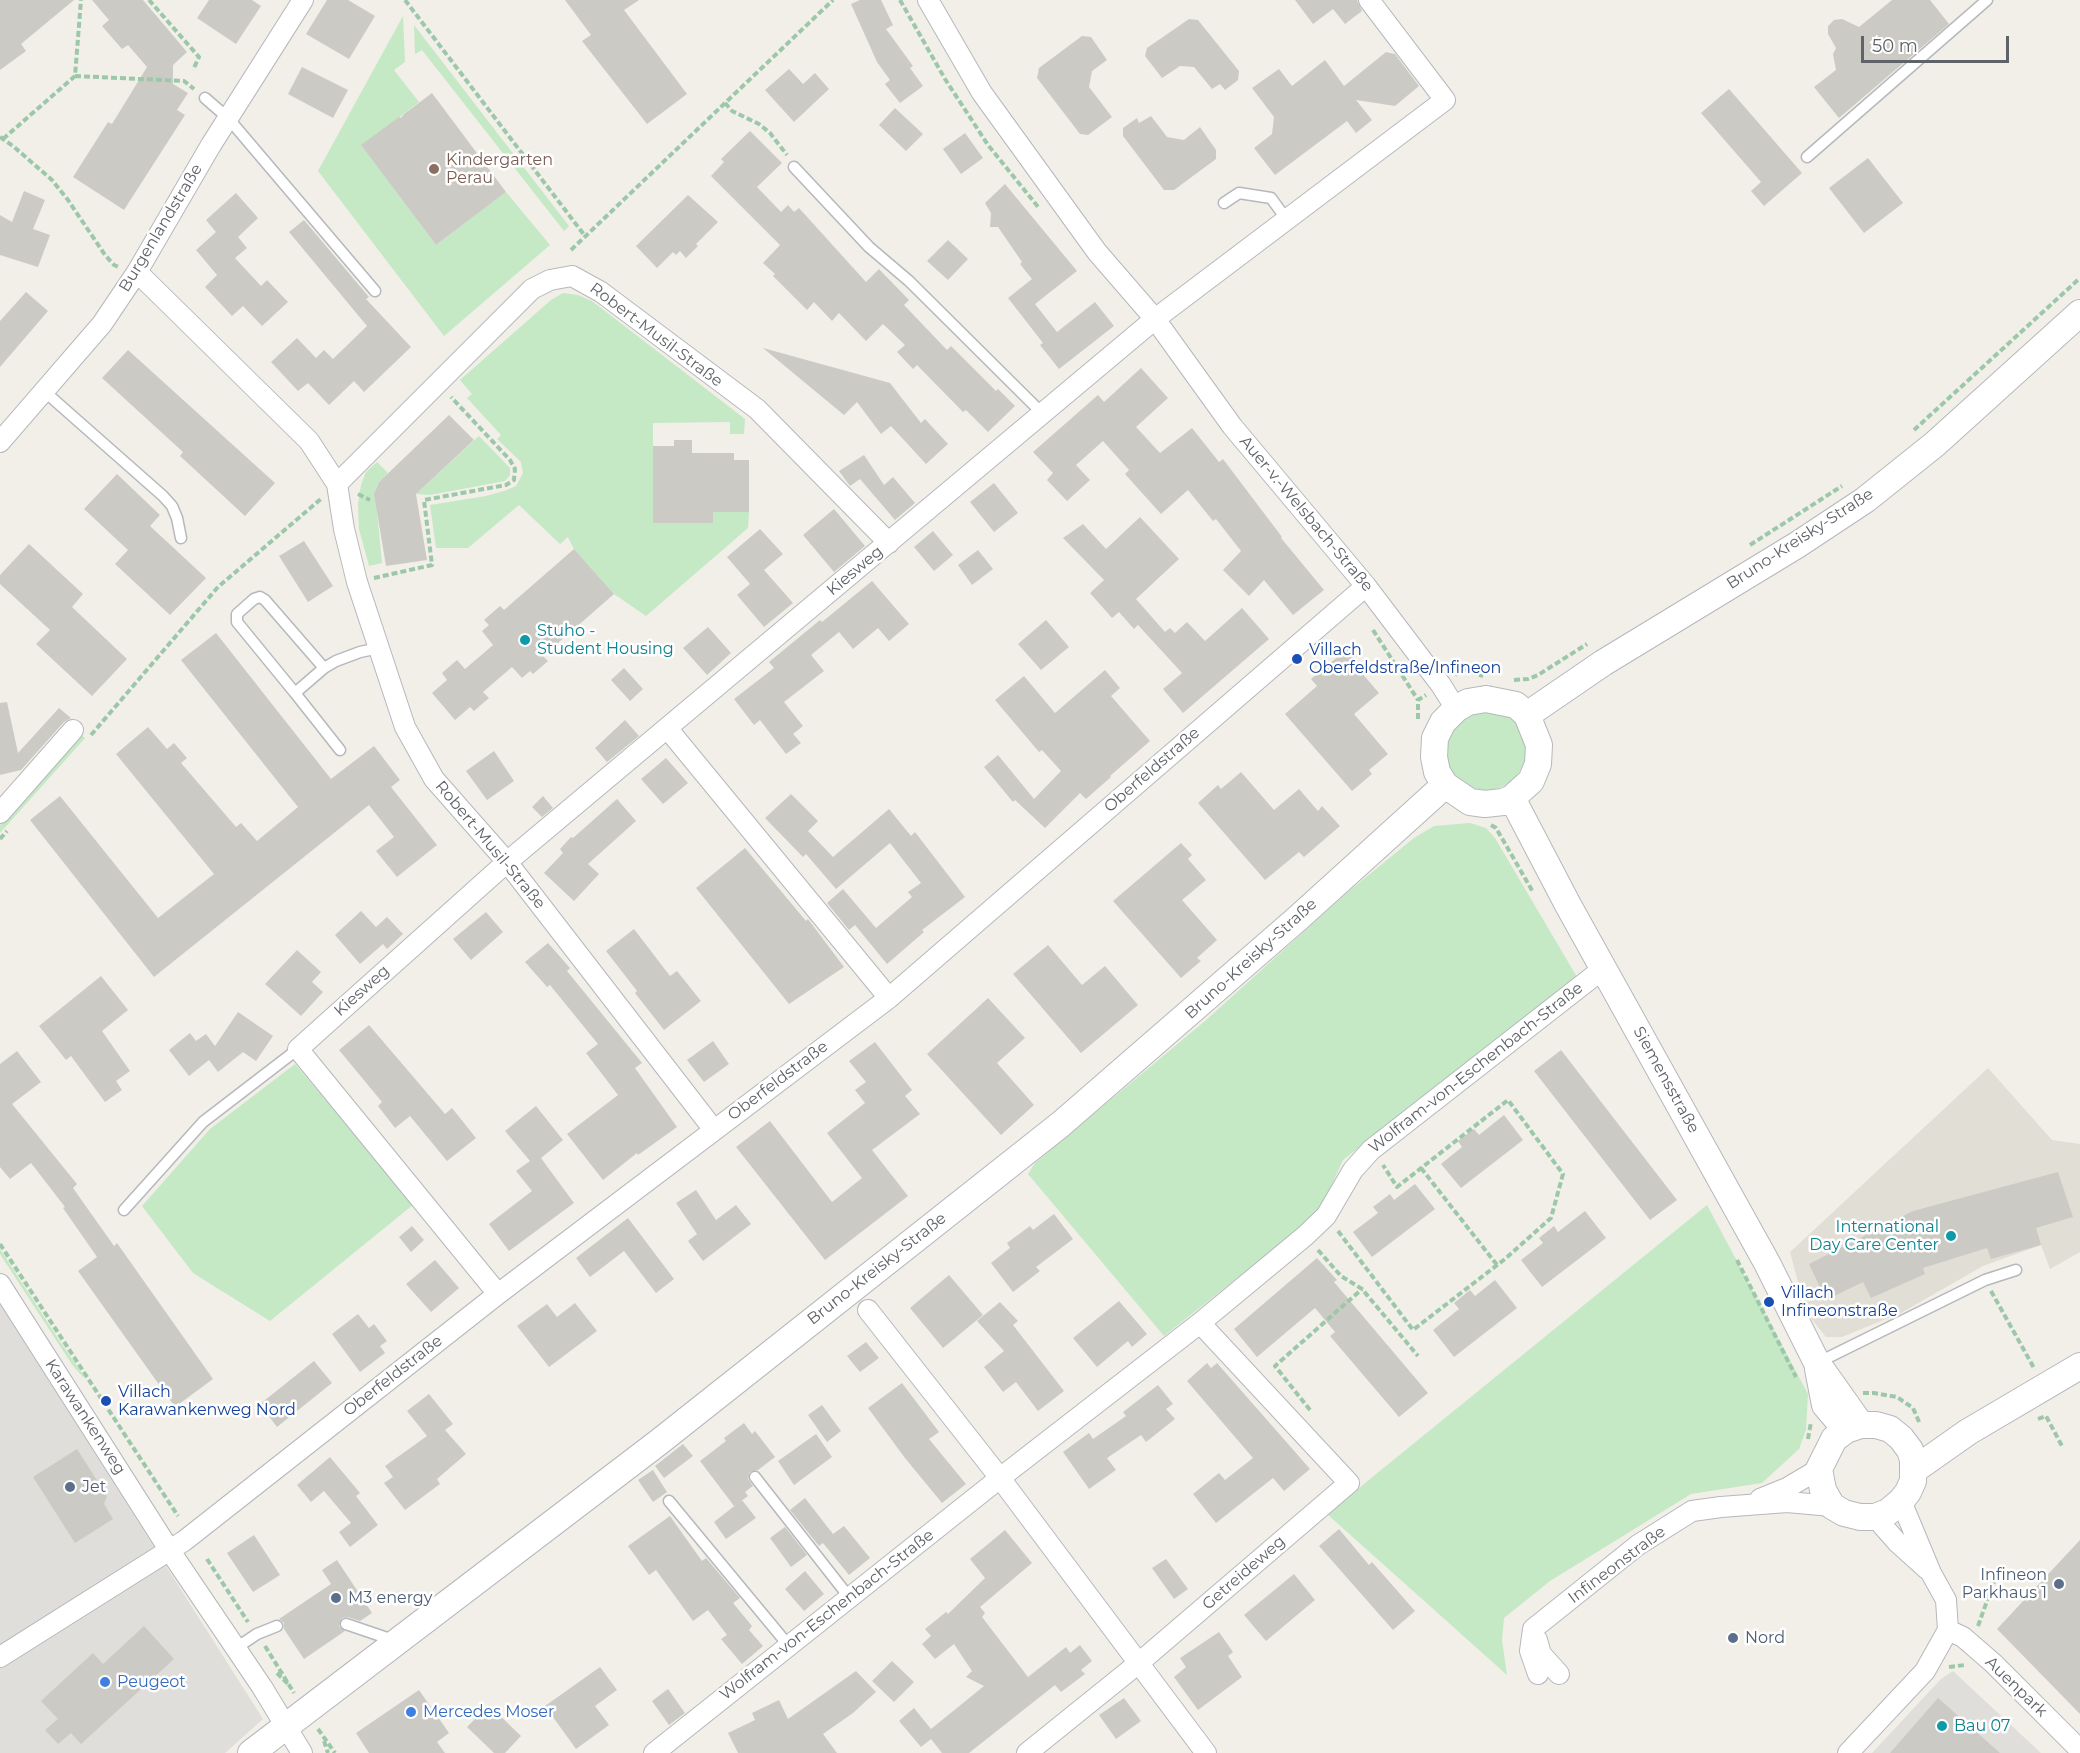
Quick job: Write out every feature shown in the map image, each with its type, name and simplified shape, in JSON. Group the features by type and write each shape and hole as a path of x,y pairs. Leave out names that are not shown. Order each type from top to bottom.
{"street":[{"name":"Burgenlandstraße","path":"0,442 102,324 137,272 228,118 303,0"},
{"name":"Auer-v.-Welsbach-Straße","path":"928,0 989,102 1097,252 1155,319 1232,426 1366,586 1441,685 1456,709"},
{"path":"1155,319 1445,100 1370,0"},
{"name":"Robert-Musil-Straße","path":"137,272 309,441 337,484 344,529 357,582 405,727 434,779 507,862 714,1130"},
{"name":"Robert-Musil-Straße","path":"337,484 532,289 550,280 572,276 601,292 757,410 889,543"},
{"name":"Bruno-Kreisky-Straße","path":"1527,715 1603,663 1797,545 1865,500 1935,444 2080,313"},
{"name":"Kiesweg","path":"298,1049 507,862 1155,319"},
{"name":"Oberfeldstraße","path":"171,1551 498,1294 889,998 1366,586"},
{"path":"1486,699 1516,705 1527,715 1539,745 1538,764 1531,781 1512,798 1503,802 1485,804 1470,802 1444,785 1437,772 1434,756 1436,738 1443,722 1456,709 1468,702 1486,699"},
{"path":"667,728 889,998"},
{"path":"7,818 80,734"},
{"name":"Bruno-Kreisky-Straße","path":"251,1753 668,1434 1061,1124 1297,920 1444,785"},
{"name":"Siemensstraße","path":"1512,798 1568,905 1767,1263 1817,1363 1825,1405 1854,1427"},
{"name":"Wolfram-von-Eschenbach-Straße","path":"654,1753 1000,1478 1200,1323 1326,1216 1353,1170 1371,1150 1604,968"},
{"path":"298,1049 498,1294"},
{"name":"Karawankenweg","path":"0,1284 302,1753"},
{"path":"868,1310 1000,1478 1206,1753"},
{"name":"Getreideweg","path":"1027,1753 1140,1662 1349,1483 1200,1323"},
{"path":"1912,1460 1968,1432 2080,1366"},
{"path":"1876,1425 1890,1429 1901,1438 1912,1460 1912,1481 1901,1501 1888,1512 1875,1517 1860,1517 1844,1513 1833,1506 1823,1490 1819,1469 1834,1439 1854,1427 1876,1425"},
{"name":"Infineonstraße","path":"1741,1507 1787,1488 1819,1469"},
{"path":"1848,1753 1926,1671 1948,1630 1946,1600 1931,1573 1901,1501"},
{"name":"Infineonstraße","path":"1533,1629 1638,1545 1692,1511 1787,1502 1833,1506"},
{"path":"1875,1517 1897,1542 1931,1573"},
{"path":"0,1657 171,1551"},
{"path":"1533,1629 1530,1651 1538,1674"},
{"path":"1533,1629 1541,1654 1559,1674"},
{"name":"Auenpark","path":"1948,1630 1963,1637 1993,1663 2080,1750"}],"lane":[{"path":"1807,157 1987,0"},
{"path":"205,98 228,118 375,291"},
{"path":"794,167 869,247 909,281 1043,414"},
{"path":"1224,203 1239,193 1271,198 1287,220"},
{"path":"44,391 163,496 172,506 181,538"},
{"path":"324,668 265,600 260,597 254,599 237,614 237,622 340,750"},
{"path":"295,693 324,668 336,661 360,652 380,648"},
{"path":"124,1210 203,1122 298,1049"},
{"path":"1817,1363 1985,1280 2016,1270"},
{"path":"755,1477 849,1597"},
{"path":"669,1501 789,1646"},
{"path":"346,1624 397,1641"},
{"path":"236,1648 257,1634 277,1626"}],"path":[{"path":"75,76 81,0"},
{"path":"149,0 199,57 194,70"},
{"path":"405,0 585,236"},
{"path":"571,250 833,0"},
{"path":"137,272 114,265 52,180 1,138 75,76 184,81 205,98"},
{"path":"725,103 732,111 748,117 770,133 794,167"},
{"path":"1912,431 2080,278"},
{"path":"357,582 432,565 424,501 506,485 514,480 515,470 510,460 438,383"},
{"path":"1742,550 1848,482"},
{"path":"80,734 218,587 337,484"},
{"path":"1368,622 1418,700"},
{"path":"1511,680 1528,679 1538,675 1594,640"},
{"path":"1457,674 1463,669 1485,677"},
{"path":"0,839 7,818"},
{"path":"1486,822 1496,828 1538,900"},
{"path":"1326,1216 1413,1330 1497,1265 1551,1218 1563,1174 1508,1100 1397,1187 1382,1164"},
{"path":"1421,1168 1497,1265"},
{"path":"1305,1236 1341,1276 1362,1289 1418,1356"},
{"path":"0,1244 178,1516"},
{"path":"1734,1252 1797,1380"},
{"path":"1316,1418 1275,1366 1362,1289"},
{"path":"1996,1300 2045,1387"},
{"path":"1857,1394 1874,1393 1897,1397 1913,1408 1920,1426"},
{"path":"1807,1445 1813,1411"},
{"path":"2031,1421 2046,1416 2062,1446"},
{"path":"1976,1631 1997,1573"},
{"path":"328,1753 321,1735 334,1753"}],"shaded area":[{"path":"1988,1068 2052,1140 2080,1144 2080,1252 2050,1269 2041,1245 1983,1266 1901,1313 1842,1337 1826,1337 1806,1312 1790,1252"},
{"path":"0,1304 263,1719 225,1753 0,1753"},
{"path":"1953,1671 2041,1753 1872,1753 1941,1679"}],"green space":[{"path":"403,16 405,62 394,70 419,102 362,146 436,245 506,192 550,245 444,336 318,171"},
{"path":"414,25 569,226 564,231 422,50 415,54"},
{"path":"563,293 578,295 592,301 745,419 744,434 730,434 730,422 653,423 653,522 713,523 713,506 731,506 731,512 749,512 748,528 646,616 614,594 574,549 568,537 560,544 519,505 468,548 436,548 430,505 504,491 516,486 523,473 521,462 497,439 501,435 467,398 472,394 460,380 551,300"},
{"path":"479,436 510,468 510,475 505,481 430,495 416,494"},
{"path":"377,462 388,473 379,482 375,491 382,563 369,566 359,529 358,504 366,472"},
{"path":"1486,710 1501,713 1514,722 1523,735 1526,750 1523,765 1514,778 1501,787 1486,790 1471,787 1458,778 1449,765 1446,750 1449,735 1458,722 1471,713"},
{"path":"81,735 85,738 0,833 0,825"},
{"path":"1470,823 1486,828 1495,838 1577,977 1343,1160 1319,1213 1164,1336 1028,1174 1035,1163 1205,1021 1349,891 1414,838 1434,826"},
{"path":"295,1064 414,1204 270,1321 193,1273 142,1206 210,1129"},
{"path":"1707,1205 1808,1394 1806,1430 1799,1449 1762,1483 1691,1494 1550,1581 1504,1618 1502,1640 1507,1675 1327,1514"},
{"path":"0,1249 83,1377 73,1366 0,1254"}],"building":[{"path":"0,0 74,0 21,44 26,51 0,70"},
{"path":"92,0 143,0 187,52 173,65 173,84 188,93 177,110 185,115 124,210 73,177 108,122 112,124 147,67 128,45 122,49 102,26 109,20"},
{"path":"209,0 252,0 261,6 236,44 197,18"},
{"path":"327,0 348,0 375,16 349,59 306,34"},
{"path":"565,0 639,0 624,10 687,94 647,124 582,41 591,35"},
{"path":"860,0 881,0 893,25 886,29 913,66 910,68 923,86 900,103 885,84 890,80 877,62 851,4"},
{"path":"1295,0 1357,0 1362,11 1345,24 1333,9 1313,24"},
{"path":"1892,0 1930,0 1949,24 1839,118 1814,87 1836,70 1833,54 1836,48 1828,34 1828,26 1834,20 1842,19 1859,27"},
{"path":"1189,19 1198,20 1239,71 1238,80 1225,90 1220,84 1212,89 1194,67 1180,66 1162,78 1145,56 1147,48"},
{"path":"1082,36 1091,37 1107,60 1092,71 1089,87 1112,117 1088,135 1080,134 1037,78 1039,68"},
{"path":"1386,52 1395,54 1419,86 1395,106 1356,100 1372,120 1356,133 1347,121 1275,175 1254,148 1272,134 1274,117 1252,88 1279,69 1292,86 1325,60 1344,86"},
{"path":"302,67 348,90 333,118 288,94"},
{"path":"789,69 803,84 815,73 829,89 794,122 765,90"},
{"path":"1729,89 1802,173 1764,206 1751,191 1761,182 1701,113"},
{"name":"Kindergarten Perau","path":"432,93 506,192 436,245 361,145 399,117 401,118"},
{"path":"895,108 923,134 906,151 879,125"},
{"path":"1151,116 1167,137 1184,140 1200,127 1216,150 1216,159 1174,190 1164,190 1123,136 1123,128 1137,118 1139,123"},
{"path":"750,131 782,163 757,187 781,212 788,205 794,212 799,208 866,282 879,269 909,300 904,305 947,350 951,346 996,391 998,389 1015,406 988,432 966,410 963,412 917,365 913,369 897,352 905,345 883,324 866,341 839,313 832,321 814,302 807,310 773,276 775,274 763,263 780,245 711,176 724,162 721,159"},
{"path":"965,133 983,158 961,174 943,149"},
{"path":"1868,158 1903,203 1864,233 1829,188"},
{"path":"1005,184 1077,271 1035,304 1057,332 1095,302 1114,326 1059,369 1040,345 1043,343 1008,298 1032,279 1020,264 1022,262 998,227 990,227 991,213 985,203"},
{"path":"24,191 45,200 33,229 50,235 38,267 0,255 0,215 12,222"},
{"path":"236,193 258,218 238,237 247,248 235,258 261,286 267,280 288,302 262,326 243,306 232,316 205,287 217,275 196,250 216,232 206,220"},
{"path":"688,195 718,222 696,244 698,246 686,258 680,251 676,255 673,252 657,268 636,246"},
{"path":"304,220 369,297 366,299 411,347 364,392 354,381 329,405 308,383 298,391 271,362 297,338 316,358 324,350 333,359 367,326 289,232"},
{"path":"948,240 968,259 948,280 927,261"},
{"path":"26,292 48,311 0,367 0,321"},
{"path":"763,348 890,383 921,423 925,419 948,444 926,464 891,426 881,434 857,402 844,415"},
{"path":"128,350 275,483 245,516 180,456 183,452 102,378"},
{"path":"1141,368 1168,398 1136,427 1160,453 1192,428 1219,462 1223,459 1281,538 1324,590 1293,615 1264,580 1249,596 1223,570 1241,551 1216,519 1213,521 1188,490 1161,514 1125,474 1129,470 1103,441 1076,465 1090,480 1067,501 1047,480 1053,473 1033,452 1098,395 1104,402"},
{"path":"449,415 474,440 416,494 427,560 386,566 374,494 379,482"},
{"path":"674,440 692,440 692,453 734,453 734,460 749,460 749,512 713,512 713,523 653,523 653,446 674,446"},
{"path":"864,455 884,485 893,477 915,503 895,520 860,479 850,486 839,471"},
{"path":"117,474 160,515 150,526 206,578 170,615 115,564 128,550 84,509"},
{"path":"994,483 1018,513 994,532 970,502"},
{"path":"834,509 865,546 834,572 803,535"},
{"path":"1140,517 1179,559 1136,599 1165,632 1170,628 1175,633 1187,622 1205,641 1242,608 1269,639 1183,713 1163,689 1182,673 1138,625 1134,629 1119,612 1112,618 1090,593 1104,580 1063,538 1083,524 1106,549"},
{"path":"760,529 783,554 764,570 793,603 764,627 737,595 750,584 727,557"},
{"path":"933,531 953,555 934,571 914,547"},
{"path":"304,541 333,586 308,602 279,556"},
{"path":"29,544 83,594 72,607 127,659 92,696 36,644 50,630 0,584 0,575"},
{"name":"Stuho - Student Housing","path":"574,549 614,594 543,656 548,661 533,674 530,671 522,678 512,667 483,692 489,698 474,711 470,707 455,720 432,693 447,680 442,673 457,660 465,669 493,645 482,631 489,625 484,620 500,606 504,610"},
{"path":"978,550 993,569 972,585 958,565"},
{"path":"872,581 909,624 889,641 878,628 853,649 839,632 811,655 824,671 784,702 803,726 793,734 801,743 786,754 760,720 754,725 734,699 774,668 769,662"},
{"path":"1046,620 1069,647 1041,670 1018,644"},
{"path":"708,627 731,653 707,675 683,648"},
{"path":"216,633 331,779 374,746 400,780 391,787 437,845 397,877 376,851 394,837 369,805 154,977 30,820 60,796 158,918 214,874 116,754 148,727 167,749 174,743 187,758 181,763 236,827 241,823 257,841 298,807 181,660"},
{"path":"1347,649 1364,669 1361,672 1379,693 1354,714 1388,754 1369,770 1372,774 1352,791 1285,714 1317,686 1311,679"},
{"path":"624,668 643,689 630,701 611,680"},
{"path":"1105,670 1120,688 1111,696 1150,741 1086,799 1080,793 1045,828 1015,800 1013,802 984,767 998,755 1034,799 1061,771 1042,750 1039,752 995,700 1024,676 1055,713"},
{"path":"7,702 18,753 59,708 71,718 64,722 21,770 0,775 0,703"},
{"path":"625,720 639,736 607,762 595,748"},
{"path":"494,751 514,781 487,800 466,771"},
{"path":"666,758 688,783 663,804 641,779"},
{"path":"1241,772 1274,810 1299,789 1318,811 1322,806 1340,826 1304,857 1299,852 1265,880 1198,803 1218,785 1221,789"},
{"path":"791,794 818,821 808,831 833,857 889,809 911,836 915,832 965,897 922,930 924,932 887,964 855,925 849,930 827,903 843,889 876,928 912,897 908,892 921,883 890,843 836,889 806,854 803,857 765,818"},
{"path":"543,796 553,808 542,817 532,807"},
{"path":"617,799 636,821 588,864 599,874 574,901 544,873 563,853 560,849 571,837 573,838"},
{"path":"1181,843 1192,855 1188,859 1206,880 1182,900 1217,940 1197,958 1201,961 1181,978 1113,901"},
{"path":"745,848 806,921 808,919 844,967 789,1004 696,888"},
{"path":"361,911 376,927 387,917 403,934 387,949 383,944 360,964 335,935"},
{"path":"486,912 503,932 471,960 453,939"},
{"path":"634,929 670,976 677,971 701,1001 664,1030 606,951"},
{"path":"548,943 570,968 567,971 642,1063 635,1068 677,1127 638,1155 637,1153 603,1180 567,1134 618,1095 586,1053 598,1044 550,985 547,987 525,962"},
{"path":"1048,945 1082,985 1105,966 1138,1005 1081,1053 1013,974"},
{"path":"297,950 321,972 312,982 323,992 301,1016 265,984"},
{"path":"101,976 128,1010 102,1031 130,1071 116,1081 122,1090 105,1102 71,1056 66,1060 39,1026"},
{"path":"988,998 1025,1038 997,1063 1034,1105 1001,1135 927,1054"},
{"path":"238,1012 273,1036 256,1061 243,1052 218,1072 209,1060 189,1076 169,1050 190,1033 196,1041 206,1034 215,1046"},
{"path":"369,1025 445,1114 452,1108 476,1138 447,1161 410,1116 395,1128 378,1106 382,1102 339,1050"},
{"path":"713,1041 729,1064 704,1082 687,1060"},
{"path":"875,1042 912,1090 905,1096 920,1114 872,1150 908,1196 825,1260 736,1147 770,1121 832,1202 862,1178 827,1133 865,1103 855,1090 866,1082 849,1061"},
{"path":"1561,1050 1677,1200 1650,1220 1534,1071"},
{"path":"17,1051 41,1082 12,1104 77,1184 73,1188 114,1246 117,1243 213,1379 175,1407 78,1271 97,1257 63,1208 65,1207 31,1163 10,1179 0,1167 0,1064"},
{"path":"536,1106 563,1140 541,1158 574,1203 509,1251 489,1224 532,1191 516,1171 530,1161 505,1131"},
{"path":"1504,1115 1523,1140 1461,1188 1441,1164 1462,1147 1458,1141 1474,1129 1479,1135"},
{"name":"International Day Care Center","path":"2058,1172 2073,1217 2036,1228 2041,1245 1991,1259 1987,1248 1923,1268 1925,1274 1871,1298 1863,1282 1826,1300 1809,1264 1913,1211"},
{"path":"1415,1184 1435,1209 1372,1257 1353,1232 1378,1213 1373,1207 1390,1194 1394,1200"},
{"path":"696,1190 716,1220 736,1205 751,1224 703,1261 688,1241 697,1234 676,1203"},
{"path":"1585,1211 1606,1238 1542,1287 1521,1260 1543,1243 1539,1238 1554,1226 1558,1232"},
{"path":"1054,1214 1073,1239 1036,1267 1040,1271 1013,1292 991,1263 1010,1248 1007,1243 1030,1226 1033,1230"},
{"path":"628,1218 674,1279 656,1293 624,1251 590,1277 576,1258"},
{"path":"412,1226 424,1240 411,1252 399,1237"},
{"path":"1317,1258 1337,1280 1334,1282 1428,1393 1399,1417 1330,1336 1335,1332 1315,1308 1257,1357 1234,1329"},
{"path":"435,1260 459,1288 431,1312 406,1284"},
{"path":"949,1275 983,1315 943,1348 910,1308"},
{"path":"1495,1280 1517,1308 1454,1357 1433,1330 1459,1309 1454,1303 1470,1290 1475,1296"},
{"path":"1119,1301 1147,1334 1132,1347 1128,1341 1097,1367 1073,1338"},
{"path":"1000,1302 1018,1321 1013,1325 1064,1391 1038,1411 1016,1382 1003,1392 984,1367 1004,1351 977,1321"},
{"path":"575,1303 597,1331 549,1367 517,1326 547,1304 557,1317"},
{"path":"358,1314 369,1328 374,1324 387,1341 380,1346 385,1353 360,1372 332,1334"},
{"path":"866,1342 879,1358 860,1372 847,1356"},
{"path":"314,1361 332,1383 277,1427 260,1404"},
{"path":"1207,1363 1211,1368 1217,1363 1310,1469 1284,1491 1273,1478 1216,1523 1193,1494 1219,1473 1225,1480 1253,1458 1187,1381"},
{"path":"902,1383 939,1432 929,1439 966,1484 942,1503 868,1408"},
{"path":"1158,1385 1173,1404 1166,1409 1175,1419 1146,1442 1141,1435 1107,1458 1116,1470 1089,1489 1063,1452 1089,1433 1093,1439 1126,1416 1123,1412"},
{"path":"429,1394 453,1424 445,1430 466,1454 437,1479 440,1484 405,1510 384,1483 393,1477 385,1466 427,1436 407,1411"},
{"path":"822,1405 841,1431 827,1442 808,1415"},
{"path":"744,1423 752,1434 755,1431 775,1457 758,1470 750,1472 748,1479 753,1486 745,1492 748,1496 734,1506 700,1461 726,1441 724,1438"},
{"path":"816,1434 832,1457 794,1485 778,1461"},
{"path":"683,1444 693,1456 664,1478 655,1466"},
{"name":"Jet","path":"77,1449 107,1496 104,1504 113,1519 75,1543 33,1477"},
{"path":"330,1457 360,1493 356,1496 378,1525 350,1547 339,1532 351,1523 324,1491 311,1502 297,1485"},
{"path":"653,1470 667,1492 653,1502 638,1480"},
{"path":"805,1498 833,1534 844,1526 870,1558 849,1575 823,1543 819,1546 790,1510"},
{"path":"742,1500 756,1518 726,1539 714,1522"},
{"path":"670,1516 702,1561 706,1558 740,1598 733,1603 752,1626 749,1630 763,1646 742,1664 721,1639 727,1635 708,1610 693,1621 656,1570 649,1575 628,1546"},
{"path":"785,1527 807,1555 791,1567 770,1538"},
{"path":"1339,1529 1369,1565 1372,1562 1415,1611 1393,1630 1319,1546"},
{"path":"1005,1530 1032,1563 980,1607 985,1613 982,1617 1028,1677 1066,1647 1070,1653 1080,1645 1092,1661 1081,1670 1085,1674 1061,1692 1055,1685 969,1753 942,1753 931,1739 921,1747 899,1721 914,1708 931,1729 984,1686 966,1677 972,1671 954,1644 935,1659 922,1644 931,1636 925,1629 946,1612 948,1614 985,1578 970,1559"},
{"path":"254,1535 280,1575 253,1592 227,1553"},
{"name":"Infineon Parkhaus 1","path":"2080,1540 2080,1714 1997,1629"},
{"path":"1166,1559 1188,1589 1174,1599 1152,1568"},
{"name":"M3 energy","path":"337,1560 372,1613 360,1621 348,1617 342,1618 339,1626 345,1631 304,1659 284,1629 284,1623 279,1619 331,1584 322,1570"},
{"path":"805,1571 824,1594 804,1611 785,1589"},
{"path":"1294,1574 1315,1600 1266,1641 1244,1615"},
{"name":"Peugeot","path":"144,1626 174,1659 81,1744 71,1733 58,1744 45,1730 58,1719 41,1701 93,1653 103,1664"},
{"path":"1219,1632 1233,1652 1228,1656 1242,1677 1198,1710 1174,1677 1186,1667 1180,1658"},
{"path":"892,1661 914,1682 894,1702 872,1681"},
{"path":"600,1667 617,1690 595,1706 609,1725 576,1749 545,1706"},
{"path":"856,1671 876,1692 853,1713 823,1734 837,1753 738,1753 728,1733 755,1720 752,1713 779,1700 788,1719"},
{"path":"668,1689 685,1713 669,1725 652,1701"},
{"name":"Mercedes Moser","path":"419,1690 449,1733 437,1742 445,1753 369,1753 356,1733"},
{"path":"1124,1698 1141,1721 1116,1739 1099,1715"},
{"name":"Bau 07","path":"1938,1698 2000,1753 1890,1753"},
{"path":"489,1705 521,1736 505,1753 494,1753 467,1727"}],"place":[{"name":"Kindergarten Perau","path":"434,169"},
{"name":"Stuho - Student Housing","path":"525,640"},
{"name":"Villach Oberfeldstraße/Infineon","path":"1297,659"},
{"name":"International Day Care Center","path":"1951,1236"},
{"name":"Villach Infineonstraße","path":"1769,1302"},
{"name":"Villach Karawankenweg Nord","path":"106,1401"},
{"name":"Jet","path":"70,1487"},
{"name":"Infineon Parkhaus 1","path":"2059,1584"},
{"name":"M3 energy","path":"336,1598"},
{"name":"Nord","path":"1733,1638"},
{"name":"Peugeot","path":"105,1682"},
{"name":"Mercedes Moser","path":"411,1712"},
{"name":"Bau 07","path":"1942,1726"}]}
